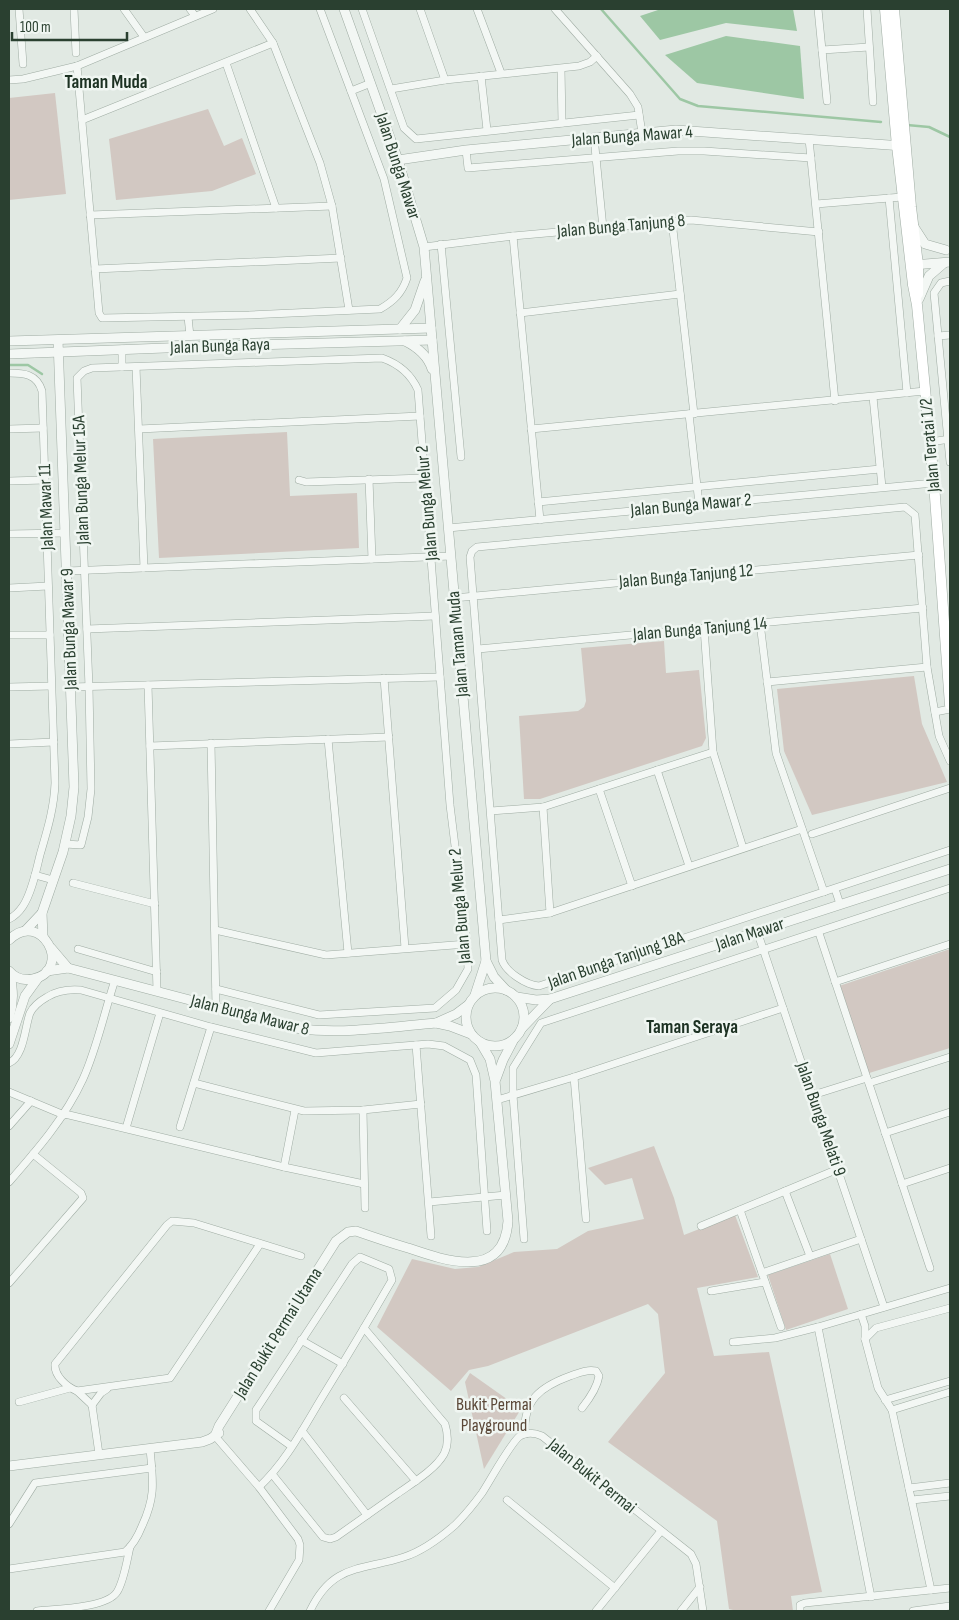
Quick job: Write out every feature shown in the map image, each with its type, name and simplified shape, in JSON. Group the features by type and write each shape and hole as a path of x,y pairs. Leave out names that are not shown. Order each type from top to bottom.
{"main road":[{"name":"Jalan Teratai 1/2","path":"885,9 913,225 913,253 934,482 950,707"},
{"name":"Jalan Teratai 1/2","path":"894,9 902,146 902,197 913,253"}],"street":[{"path":"19,9 23,64"},
{"path":"74,9 76,53"},
{"path":"124,9 144,37"},
{"path":"190,9 195,16"},
{"path":"9,80 23,79 77,66 213,9"},
{"path":"250,9 273,43 320,163 332,206 349,310"},
{"path":"77,66 99,312 102,318 188,317 380,308 390,304 401,292 407,278 384,179 320,9"},
{"name":"Jalan Bunga Mawar","path":"346,9 398,160 424,247 431,328"},
{"path":"362,9 404,128 416,139 639,115"},
{"path":"420,9 445,80"},
{"path":"477,9 501,73"},
{"path":"555,9 630,94 638,107 642,132"},
{"path":"818,9 827,101"},
{"path":"867,9 873,102"},
{"path":"82,120 273,43"},
{"path":"822,50 869,47"},
{"path":"391,89 501,73 579,66 590,62 597,56"},
{"path":"226,63 276,208"},
{"path":"561,68 562,123"},
{"path":"481,76 487,130"},
{"path":"351,91 371,83"},
{"name":"Jalan Bunga Mawar 4","path":"398,160 466,150 642,132 685,131 902,146"},
{"path":"594,137 603,228"},
{"path":"810,139 835,401"},
{"path":"466,150 468,168 678,151 811,158"},
{"path":"816,204 902,197"},
{"path":"889,198 907,393"},
{"path":"90,215 332,206"},
{"name":"Jalan Bunga Tanjung 8","path":"424,247 513,236 691,220 818,232"},
{"path":"672,221 699,504"},
{"path":"913,225 925,244 948,250"},
{"path":"513,236 540,520"},
{"path":"442,244 462,457"},
{"path":"913,253 948,250"},
{"path":"95,269 341,258"},
{"path":"914,265 947,262"},
{"path":"917,305 929,276 947,262"},
{"path":"400,329 415,310 427,273"},
{"path":"950,281 941,283 934,294 938,336 947,388 950,462"},
{"path":"520,313 680,294"},
{"path":"188,317 190,336"},
{"name":"Jalan Bunga Raya","path":"9,342 431,328"},
{"name":"Jalan Taman Muda","path":"431,328 486,961 494,977 506,990"},
{"path":"938,336 950,335"},
{"name":"Jalan Bunga Mawar 9","path":"43,937 42,913 65,844 71,816 74,787 58,340"},
{"name":"Jalan Bunga Raya","path":"9,354 432,340"},
{"path":"405,341 425,356 436,379"},
{"path":"122,349 122,367"},
{"name":"Jalan Bunga Melur 2","path":"84,371 92,368 382,358 399,365 412,377 418,390 450,805 467,944 468,969 456,990 435,1008 319,1015 216,989"},
{"path":"136,367 144,568"},
{"name":"Jalan Bunga Melur 15A","path":"65,844 81,845 88,817 90,789 89,687 77,378 84,371"},
{"name":"Jalan Mawar 11","path":"9,374 20,373 29,375 36,379 42,391 54,742 54,802 35,875 24,906 9,919"},
{"path":"532,430 925,392"},
{"path":"873,397 882,487"},
{"path":"139,429 420,416"},
{"path":"9,429 44,428"},
{"path":"930,442 949,440"},
{"path":"538,502 880,469"},
{"path":"299,480 306,482 424,478"},
{"path":"9,481 45,480"},
{"path":"369,480 372,559"},
{"name":"Jalan Bunga Mawar 2","path":"448,528 934,482"},
{"path":"802,829 550,913 499,920 478,649 472,596 470,557 472,551 477,547 905,507 916,515 927,667 940,736 950,760"},
{"path":"9,534 65,532"},
{"name":"Jalan Bunga Tanjung 12","path":"454,598 918,555"},
{"path":"67,571 451,556"},
{"path":"9,588 48,586"},
{"name":"Jalan Bunga Tanjung 14","path":"478,649 922,608"},
{"path":"87,629 435,616"},
{"path":"760,623 776,753 824,892"},
{"path":"704,628 713,752 743,848"},
{"path":"9,635 50,635"},
{"path":"767,682 927,667"},
{"path":"71,687 440,677"},
{"path":"384,678 405,948"},
{"path":"148,685 157,991"},
{"path":"9,687 51,686"},
{"path":"935,712 950,707"},
{"path":"150,746 389,737"},
{"path":"328,739 348,953"},
{"path":"9,744 54,742"},
{"path":"211,743 216,1007"},
{"path":"491,811 543,807 713,752"},
{"path":"657,770 689,866"},
{"path":"812,834 950,788"},
{"path":"599,789 632,886"},
{"path":"543,807 550,913"},
{"name":"Jalan Bunga Tanjung 18A","path":"499,920 502,960 505,968 529,984 539,986 950,850"},
{"name":"Jalan Mawar","path":"517,997 536,1000 550,999 950,869"},
{"path":"35,875 53,880"},
{"path":"73,883 155,904"},
{"path":"524,1239 512,1068 542,1024 950,888"},
{"path":"835,889 840,904"},
{"name":"Jalan Bunga Mawar 9","path":"25,932 42,913"},
{"path":"215,930 326,955 467,944"},
{"name":"Jalan Bunga Melati 9","path":"757,931 884,1307"},
{"path":"9,940 18,933 25,932 31,932 43,937 68,968"},
{"path":"819,933 930,1268"},
{"path":"835,982 950,944"},
{"path":"9,1044 25,996 51,964 51,948"},
{"path":"78,949 157,972"},
{"name":"Jalan Taman Muda","path":"475,995 486,961"},
{"name":"Jalan Bunga Mawar 8","path":"47,971 68,968 300,1029 321,1032 436,1023 471,1034"},
{"path":"9,972 23,980 38,978"},
{"path":"9,972 14,992 9,1018"},
{"path":"9,1182 34,1154 64,1114 83,1079 115,980"},
{"path":"490,988 506,990 517,997 523,1008 524,1021 522,1028 514,1039 501,1045 486,1045 471,1034 466,1025 465,1015 468,1005 475,995 490,988"},
{"path":"9,1063 16,1058 23,1042 30,1013 36,1004 49,995 71,989 81,990 211,1027 316,1053 416,1045 436,1044 444,1046 470,1060 474,1066 487,1231"},
{"name":"Jalan Mawar","path":"522,1028 550,999"},
{"name":"Jalan Bunga Mawar 8","path":"436,1023 456,1014 468,1005"},
{"path":"497,1100 574,1077 783,1008"},
{"path":"126,1128 160,1013"},
{"path":"180,1127 211,1027"},
{"name":"Jalan Bukit Permai Utama","path":"495,1081 514,1039"},
{"name":"Jalan Bukit Permai Utama","path":"9,1466 202,1442 224,1430 341,1244 344,1234 352,1230 437,1258 457,1262 478,1261 496,1253 502,1247 505,1240 508,1221 495,1081 490,1058 480,1042"},
{"path":"416,1045 431,1236"},
{"path":"813,1095 868,1081 950,1056"},
{"path":"574,1077 586,1220"},
{"path":"194,1083 295,1110 314,1112 363,1110 421,1104"},
{"path":"9,1092 64,1114 284,1167 364,1184"},
{"path":"9,1126 32,1101"},
{"path":"284,1167 295,1110"},
{"path":"363,1110 366,1208"},
{"path":"885,1133 950,1112"},
{"path":"9,1283 83,1198 81,1194 34,1154"},
{"path":"902,1184 950,1168"},
{"path":"701,1226 838,1169"},
{"path":"785,1190 810,1256"},
{"path":"429,1202 506,1195"},
{"path":"740,1210 781,1327"},
{"path":"99,1454 92,1405 56,1372 54,1364 167,1225 172,1221 194,1223 301,1256"},
{"path":"762,1273 861,1239"},
{"path":"19,1402 74,1390 108,1388 170,1378 260,1244"},
{"path":"258,1487 272,1474 302,1431 343,1364 392,1280 389,1269 360,1257 352,1264 256,1410 256,1421 291,1446"},
{"path":"711,1291 765,1282"},
{"path":"733,1342 775,1338 950,1288"},
{"path":"865,1326 876,1328 950,1308"},
{"path":"861,1314 865,1326 865,1339 878,1388 892,1410 931,1590"},
{"path":"818,1327 871,1597"},
{"path":"272,1474 323,1537 330,1539 336,1537 416,1481 436,1464 444,1454 448,1444 448,1433 445,1424 364,1328"},
{"path":"865,1339 876,1328"},
{"path":"302,1340 343,1364"},
{"path":"525,1434 524,1421 526,1412 538,1393 557,1381 582,1372 596,1371 599,1376 598,1383 582,1408"},
{"path":"886,1400 950,1381"},
{"path":"92,1405 108,1388"},
{"path":"892,1410 950,1392"},
{"path":"344,1398 416,1481"},
{"path":"302,1431 367,1515"},
{"name":"Jalan Bukit Permai","path":"310,1611 319,1594 344,1573 364,1565 416,1553 447,1532 482,1493 516,1439 525,1434 542,1436 691,1554 696,1564 703,1611"},
{"path":"215,1436 258,1487 298,1539 300,1545 299,1560 269,1611"},
{"path":"37,1611 97,1604 112,1599 118,1590 130,1547 150,1510 153,1496 150,1449"},
{"path":"9,1524 35,1483 152,1468"},
{"path":"909,1488 950,1483"},
{"path":"912,1500 950,1496"},
{"path":"507,1500 615,1588"},
{"path":"596,1611 661,1531"},
{"path":"9,1569 119,1554 125,1552 130,1547"},
{"path":"681,1611 700,1587"},
{"path":"800,1608 805,1603 950,1588"},
{"path":"913,1611 950,1606"}],"green space":[{"path":"55,93 66,194 9,200 9,98"},
{"path":"208,109 224,146 242,138 256,174 212,191 116,200 109,139"},
{"path":"287,432 290,496 357,493 359,548 159,558 153,439"},
{"path":"664,641 666,673 699,670 706,738 702,746 540,799 524,799 519,716 578,711 584,707 586,701 581,648"},
{"path":"914,676 922,724 947,782 812,815 784,751 777,689"},
{"path":"950,949 950,1048 866,1074 839,986"},
{"path":"654,1146 674,1198 684,1235 735,1215 758,1277 697,1288 714,1356 769,1352 822,1592 791,1596 793,1611 737,1611 729,1609 717,1521 608,1442 665,1373 658,1314 648,1304 488,1366 469,1370 451,1391 377,1327 412,1259 455,1269 478,1267 514,1252 557,1249 588,1231 644,1219 632,1178 605,1185 588,1168"},
{"path":"830,1254 848,1309 786,1330 768,1275"},
{"name":"Bukit Permai Playground","path":"470,1373 521,1409 484,1469 465,1382"}],"shaded area":[{"path":"661,9 793,9 797,31 726,23 660,40 640,16"},
{"path":"726,36 800,46 804,99 697,83 665,55"}],"waterway":[{"path":"601,9 680,99 698,106 881,122"},
{"path":"907,125 929,127 950,137"},
{"path":"9,365 28,365 42,374"}],"district":[{"name":"Taman Muda","path":"106,82"},
{"name":"Taman Seraya","path":"692,1027"}]}
